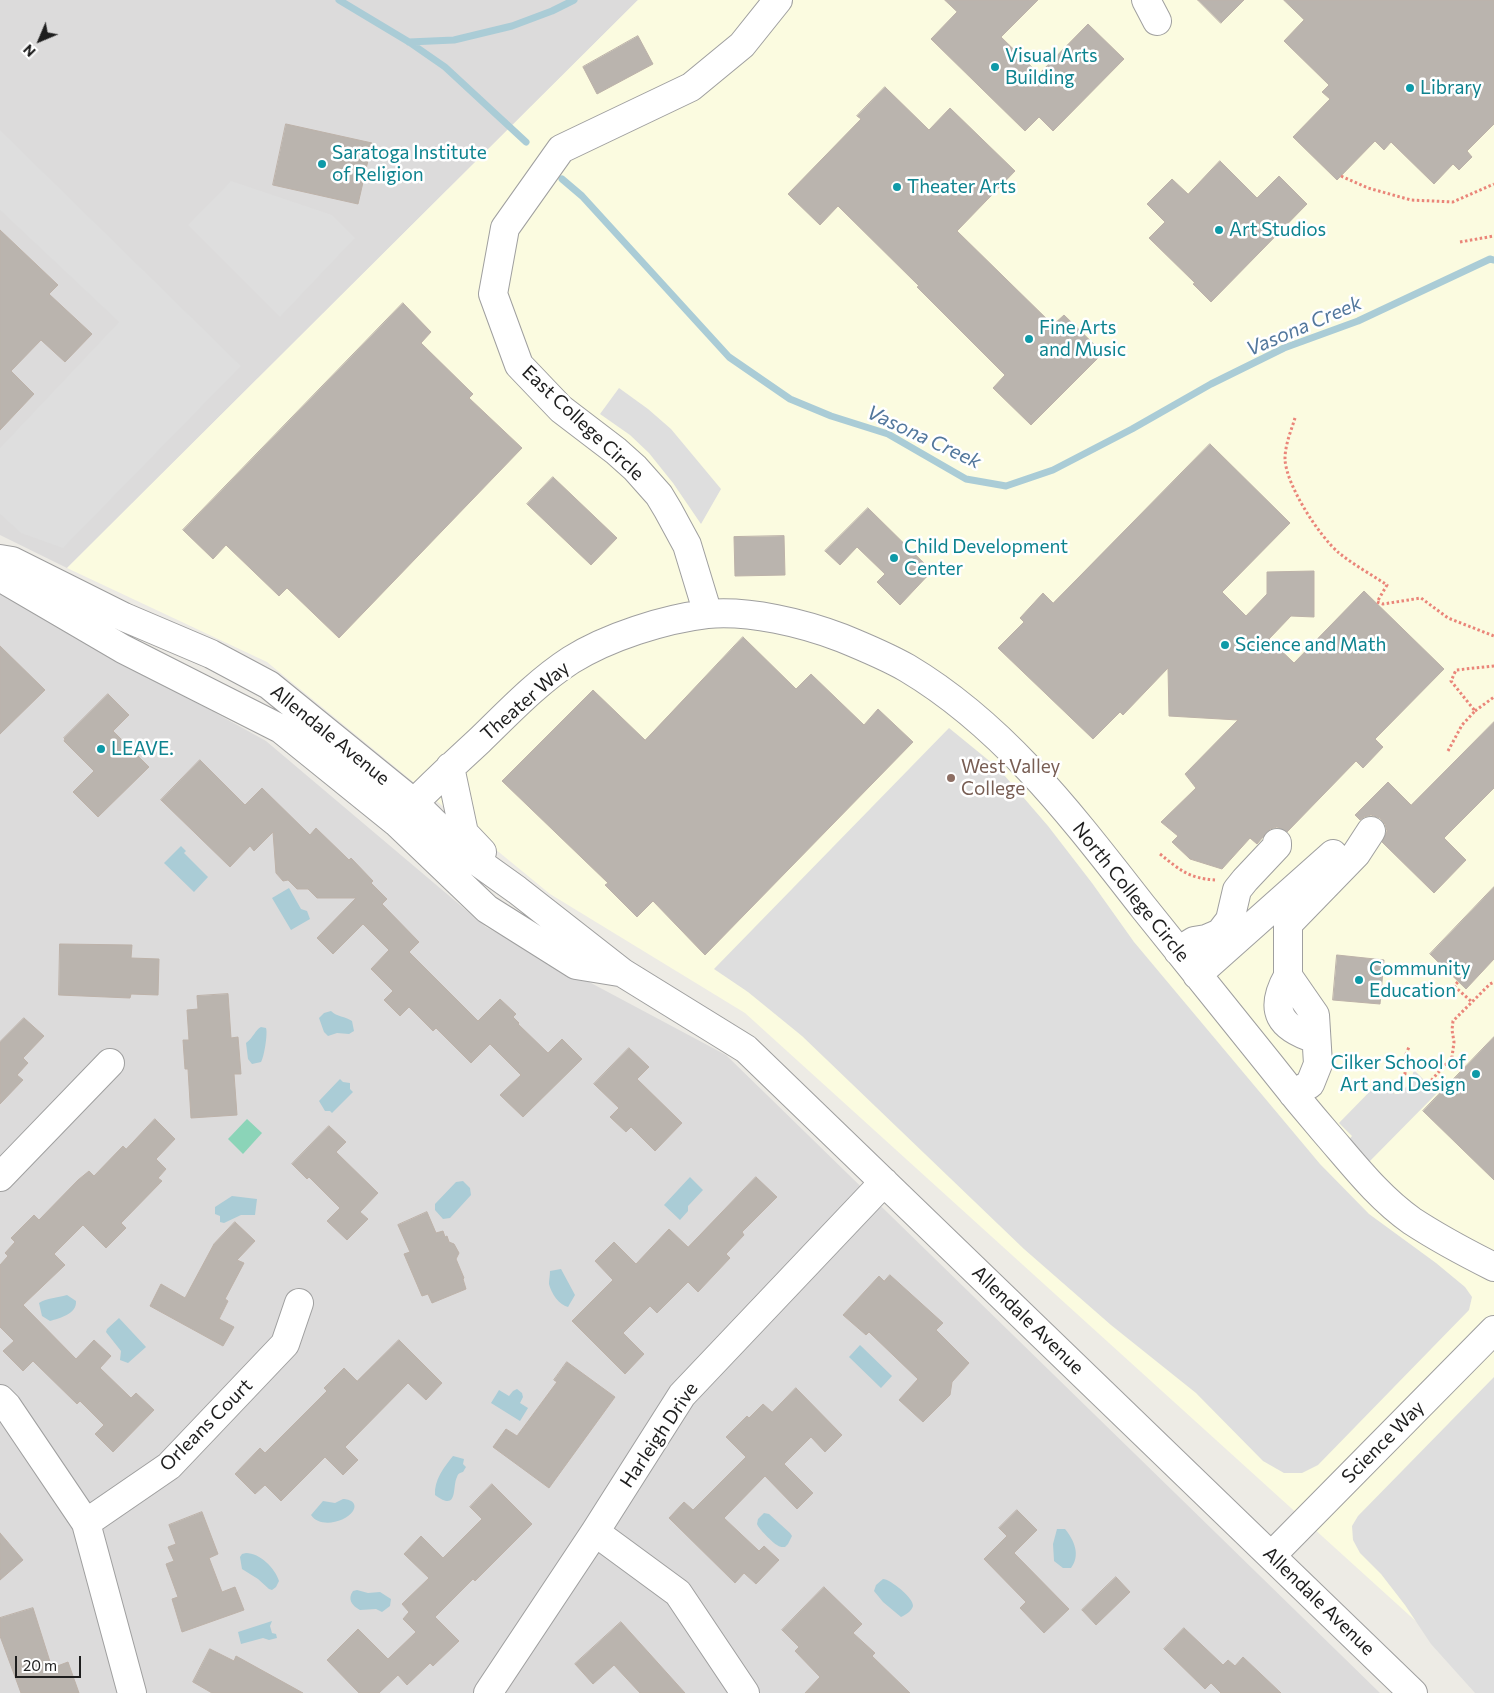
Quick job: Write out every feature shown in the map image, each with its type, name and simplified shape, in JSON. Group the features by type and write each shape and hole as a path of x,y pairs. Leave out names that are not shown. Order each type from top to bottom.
{"street":[{"name":"East College Circle","path":"708,614 687,545 658,495 616,451 561,409 519,365 493,294 505,228 561,149 691,87 742,45 778,0"},
{"name":"Allendale Avenue","path":"0,559 12,561 124,617 211,654 269,685 405,812 487,909 576,965 623,972"},
{"name":"Allendale Avenue","path":"0,574 5,580 123,649 281,729 464,852 623,972 746,1049 1413,1693"},
{"name":"Theater Way","path":"405,812 450,767 554,672 593,648 628,633 666,622 708,614"},
{"name":"North College Circle","path":"708,614 742,615 788,621 818,629 875,652 905,667 932,684 974,716 1026,764 1082,830 1293,1094 1358,1171 1381,1195 1411,1220 1454,1246 1494,1266"},
{"path":"450,767 464,833 516,890"},
{"path":"1197,975 1340,847 1371,831 1356,854 1288,924 1288,976 1315,1015 1318,1064 1310,1084 1293,1094"},
{"path":"1178,951 1194,941 1206,939 1220,933 1230,920 1237,890 1277,846 1276,843"},
{"path":"0,1177 110,1064"},
{"name":"Harleigh Drive","path":"488,1693 595,1532 682,1395 884,1182"},
{"name":"Orleans Court","path":"86,1523 169,1466 284,1344 299,1303"},
{"name":"Science Way","path":"1272,1555 1494,1330"},
{"path":"0,1399 7,1406 86,1523 132,1693"},
{"path":"595,1532 678,1593 746,1693"}],"path":[{"path":"1342,176 1368,188 1411,200 1453,202 1494,184"},
{"path":"1460,242 1494,236"},
{"path":"1295,418 1286,449 1285,460 1292,484 1320,534 1339,553 1387,585 1377,602 1383,604 1421,598 1448,618 1494,636"},
{"path":"1475,711 1451,681 1456,670 1494,666"},
{"path":"1448,751 1462,724 1475,711 1494,697"},
{"path":"1160,854 1183,872 1199,879 1226,880 1241,885"},
{"path":"1449,991 1458,982"},
{"path":"1428,1084 1452,1057 1454,1042 1453,1022 1494,982"},
{"path":"1454,986 1472,1002"},
{"path":"1392,1090 1405,1074 1408,1047"}],"shaded area":[{"path":"0,0 638,0 67,568 0,535"},
{"name":"West Valley College","path":"638,0 1494,0 1494,1692 745,1013 550,894 267,662 67,568"},
{"path":"0,130 241,366 63,548 21,533 0,514 0,448 119,322 0,210"},
{"path":"231,181 332,215 355,238 280,317 188,225"},
{"path":"619,388 671,429 721,489 701,524 673,483 649,453 630,435 600,414"},
{"path":"0,593 266,741 486,927 726,1055 1380,1693 0,1693"},
{"path":"949,728 998,768 1048,826 1134,942 1320,1164 1369,1214 1436,1263 1465,1287 1472,1297 1469,1310 1318,1465 1302,1473 1284,1473 1263,1461 1196,1393 1111,1325 1024,1249 802,1036 748,992 714,969"},
{"path":"1414,1070 1437,1093 1368,1163 1347,1142 1352,1136 1339,1123 1382,1079 1395,1094 1399,1094 1410,1083"},
{"path":"1494,1377 1494,1693 1475,1693 1431,1644 1405,1605 1381,1574 1360,1553 1353,1540 1352,1526 1358,1516"}],"green space":[{"path":"247,1119 262,1133 243,1154 228,1139"}],"water":[{"path":"181,846 186,851 184,853 208,877 194,892 164,863"},
{"path":"289,888 301,909 307,911 310,919 291,930 272,898"},
{"path":"331,1011 352,1021 354,1031 349,1034 337,1033 328,1036 324,1032 319,1018 324,1013"},
{"path":"261,1027 266,1028 263,1056 261,1062 252,1064 248,1059 246,1043"},
{"path":"340,1079 343,1082 350,1083 350,1089 353,1092 332,1113 325,1111 319,1101"},
{"path":"690,1177 703,1190 688,1206 688,1211 680,1220 664,1205"},
{"path":"463,1181 470,1188 471,1195 450,1218 443,1219 435,1210 435,1204 456,1182"},
{"path":"232,1196 257,1199 255,1215 241,1215 224,1223 220,1222 220,1216 215,1214 215,1207"},
{"path":"561,1269 575,1295 568,1307 556,1298 549,1284 550,1271"},
{"path":"67,1295 76,1301 76,1305 71,1312 50,1321 42,1316 39,1303"},
{"path":"119,1318 146,1347 128,1363 120,1360 121,1351 106,1332"},
{"path":"860,1345 892,1376 881,1388 849,1357"},
{"path":"517,1389 522,1393 523,1397 520,1403 528,1408 520,1421 491,1403 499,1390 509,1396"},
{"path":"453,1456 464,1459 463,1464 466,1467 463,1472 459,1473 453,1496 448,1501 435,1495 435,1489 440,1474"},
{"path":"343,1499 351,1501 355,1506 353,1511 344,1519 326,1523 320,1522 311,1515 323,1501 335,1503"},
{"path":"764,1513 769,1514 792,1536 785,1547 775,1544 758,1526 758,1519"},
{"path":"1057,1529 1065,1529 1075,1548 1076,1558 1071,1568 1063,1568 1054,1561 1053,1544"},
{"path":"246,1553 262,1558 270,1566 279,1581 276,1587 272,1590 269,1589 242,1569 240,1557"},
{"path":"883,1579 891,1582 910,1598 913,1606 911,1610 901,1617 883,1602 874,1591 876,1585"},
{"path":"357,1590 368,1593 380,1592 391,1599 390,1606 382,1612 376,1609 360,1610 350,1599 353,1591"},
{"path":"272,1621 270,1626 272,1633 276,1634 277,1638 269,1640 263,1638 241,1644 238,1632"}],"building":[{"name":"Visual Arts Building","path":"945,0 1038,0 1001,37 1039,74 1088,24 1124,59 1053,131 1039,117 1025,131 931,39 957,12"},
{"path":"1198,0 1244,0 1221,23"},
{"name":"Library","path":"1284,0 1494,0 1494,124 1467,151 1472,157 1459,170 1453,164 1434,184 1391,142 1384,150 1375,141 1337,180 1293,137 1330,99 1322,92 1329,85 1284,41 1304,20"},
{"path":"638,36 653,64 597,94 583,67"},
{"path":"885,87 929,130 950,108 1015,171 957,231 1053,325 1064,315 1103,353 1031,425 993,388 1005,375 838,206 820,225 788,194 861,119 857,116"},
{"name":"Saratoga Institute of Religion","path":"286,124 372,143 358,204 273,185"},
{"name":"Art Studios","path":"1220,161 1257,198 1279,176 1307,204 1211,302 1193,284 1195,283 1149,238 1165,222 1147,204 1172,179 1188,194"},
{"path":"0,230 58,285 49,294 92,334 65,362 41,340 11,371 34,394 0,430"},
{"path":"403,303 431,332 421,343 473,394 469,398 522,448 339,638 287,588 279,596 226,545 213,559 183,530"},
{"path":"1210,444 1290,523 1222,592 1246,616 1267,594 1267,572 1314,571 1314,617 1291,616 1269,639 1294,663 1364,591 1444,669 1375,739 1383,747 1363,768 1356,761 1287,832 1277,827 1270,829 1257,844 1250,838 1222,869 1190,859 1172,842 1178,836 1161,822 1196,788 1185,774 1238,720 1169,716 1168,668 1123,715 1120,712 1093,739 998,648 1024,622 1020,618 1043,593 1053,603"},
{"path":"553,477 617,538 591,565 527,504"},
{"name":"Child Development Center","path":"868,508 932,571 900,605 877,582 885,574 857,547 840,565 825,551"},
{"path":"784,536 785,575 735,576 734,537"},
{"path":"743,637 796,689 811,674 864,725 878,709 913,742 705,955 653,901 637,917 605,885 608,883 502,781 593,690 645,740"},
{"path":"0,646 45,690 0,734"},
{"name":"LEAVE.","path":"108,694 129,715 113,731 149,767 98,817 73,792 94,771 64,741 64,738"},
{"path":"1494,722 1494,788 1444,838 1466,860 1434,893 1382,842 1387,831 1385,824 1380,818 1371,815 1360,820 1355,815 1388,782 1411,805"},
{"path":"200,760 245,805 262,788 310,835 316,828 349,860 351,858 387,899 382,904 419,942 409,952 478,1021 500,999 516,1014 513,1017 518,1024 548,1053 562,1039 582,1059 523,1117 500,1095 521,1075 490,1044 471,1063 436,1028 433,1031 409,1007 400,1016 384,1000 393,991 371,969 389,950 363,924 333,954 317,938 356,898 317,898 308,889 297,889 288,880 283,881 276,873 273,832 254,851 250,846 230,867 161,800"},
{"path":"1494,887 1494,959 1466,989 1430,954"},
{"path":"60,944 132,945 131,958 159,959 158,995 131,994 130,998 59,995"},
{"name":"Community Education","path":"1337,955 1384,960 1380,1004 1333,1000"},
{"path":"228,994 231,1038 238,1037 241,1074 234,1074 237,1115 191,1118 188,1069 185,1069 183,1040 189,1040 187,1010 198,1009 197,996"},
{"path":"24,1018 44,1036 23,1058 28,1063 17,1075 23,1080 0,1104 0,1042"},
{"name":"Cilker School of Art and Design","path":"1494,1037 1494,1180 1423,1111"},
{"path":"629,1048 649,1067 637,1079 682,1123 655,1151 631,1127 626,1132 610,1117 619,1108 594,1084"},
{"path":"155,1119 175,1139 156,1159 166,1169 158,1178 162,1181 121,1223 126,1228 106,1248 83,1225 54,1254 65,1265 23,1305 76,1359 94,1340 111,1356 100,1368 131,1398 136,1393 154,1410 113,1452 95,1434 104,1425 80,1401 77,1404 33,1361 23,1371 3,1351 14,1341 0,1327 0,1265 8,1256 5,1253 15,1242 11,1238 34,1215 39,1220 78,1180 89,1171 94,1176 123,1146 126,1149"},
{"path":"329,1126 346,1142 336,1152 378,1193 360,1212 368,1219 347,1240 327,1221 340,1208 309,1177 307,1179 292,1164"},
{"path":"756,1177 777,1197 742,1232 744,1235 726,1254 730,1258 698,1292 688,1282 657,1313 650,1306 623,1333 644,1354 625,1374 572,1321 613,1280 595,1261 614,1242 636,1264 669,1229 688,1247"},
{"path":"427,1212 436,1233 443,1231 445,1237 447,1236 449,1242 454,1244 459,1253 456,1259 464,1278 466,1289 432,1303 428,1294 422,1296 404,1254 410,1252 398,1225"},
{"path":"235,1222 255,1241 237,1260 244,1263 225,1299 228,1301 219,1319 234,1327 223,1346 150,1306 161,1284 185,1298 214,1244"},
{"path":"890,1275 943,1323 936,1330 969,1363 952,1382 950,1395 923,1422 899,1400 918,1379 869,1332 866,1335 843,1315 879,1276 884,1281"},
{"path":"399,1340 442,1383 426,1400 408,1383 345,1447 358,1460 343,1475 325,1457 281,1501 265,1485 255,1494 235,1474 260,1448 265,1453 327,1391 324,1388 344,1368 357,1381"},
{"path":"567,1362 615,1397 549,1488 493,1447 506,1429 517,1436 557,1382 554,1380"},
{"path":"796,1388 842,1435 825,1452 811,1437 784,1464 813,1493 797,1509 765,1476 724,1518 759,1551 764,1546 779,1560 756,1584 744,1573 735,1583 669,1518 684,1502 693,1510 746,1457 726,1437 747,1416 749,1418 763,1404 772,1412"},
{"path":"492,1484 532,1524 475,1581 473,1579 435,1617 459,1641 433,1666 430,1663 407,1685 398,1675 379,1693 359,1693 327,1660 358,1629 388,1659 416,1632 403,1619 409,1612 402,1604 429,1578 404,1554 421,1536 443,1558 482,1519 470,1507"},
{"path":"1017,1510 1037,1530 1014,1553 1069,1609 1044,1633 1020,1608 1026,1602 984,1559 1007,1536 999,1528"},
{"path":"202,1512 218,1554 209,1558 222,1592 235,1587 244,1610 182,1632 172,1599 178,1597 166,1564 174,1561 168,1547 176,1544 169,1525"},
{"path":"0,1533 23,1560 0,1580"},
{"path":"1116,1577 1130,1592 1096,1625 1082,1610"},
{"path":"824,1587 862,1624 853,1633 875,1653 872,1656 910,1693 805,1693 820,1677 795,1651 799,1647 782,1630"},
{"path":"33,1608 52,1668 68,1662 79,1693 21,1693 0,1636 0,1618"},
{"path":"621,1622 685,1693 640,1693 614,1665 593,1684 575,1664"},
{"path":"1184,1628 1223,1665 1228,1660 1235,1666 1243,1657 1281,1693 1221,1693 1211,1683 1205,1689 1164,1649"},
{"path":"210,1649 234,1661 236,1656 303,1693 212,1693 193,1682"}],"waterway":[{"name":"Vasona Creek","path":"339,0 409,42 445,67 526,142"},
{"path":"409,42 454,40 512,26 552,11 574,0"},
{"name":"Vasona Creek","path":"562,179 582,196 729,357 790,399 831,416 888,434 966,479 1006,486 1053,470 1132,429 1211,384 1284,348 1358,321 1490,259 1494,260"}],"place":[{"name":"Visual Arts Building","path":"995,67"},
{"name":"Library","path":"1410,88"},
{"name":"Saratoga Institute of Religion","path":"322,164"},
{"name":"Theater Arts","path":"897,187"},
{"name":"Art Studios","path":"1219,230"},
{"name":"Fine Arts and Music","path":"1029,339"},
{"name":"Child Development Center","path":"894,558"},
{"name":"Science and Math","path":"1225,645"},
{"name":"LEAVE.","path":"101,749"},
{"name":"West Valley College","path":"951,778"},
{"name":"Community Education","path":"1359,980"},
{"name":"Cilker School of Art and Design","path":"1476,1074"}]}
